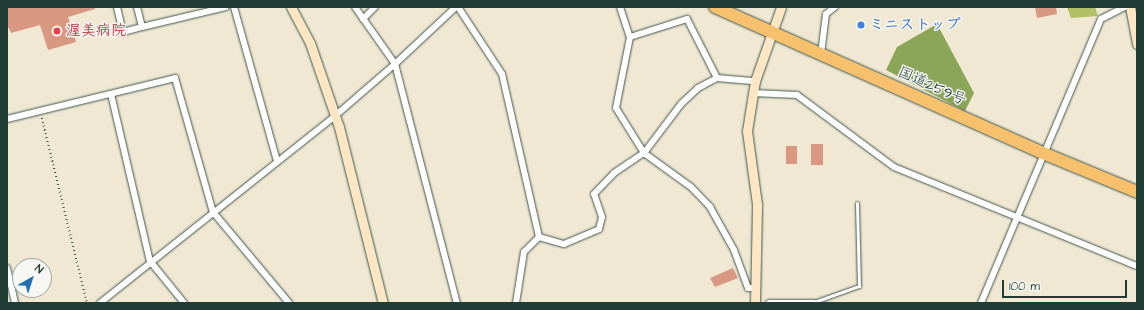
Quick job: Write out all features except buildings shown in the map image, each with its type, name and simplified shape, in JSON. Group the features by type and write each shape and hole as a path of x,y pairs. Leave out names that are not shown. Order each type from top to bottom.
{"highway":[{"name":"国道259号","path":"715,7 1043,154 1137,192"}],"street":[{"path":"117,7 123,32 226,7"},
{"path":"137,7 142,27"},
{"path":"234,7 277,161"},
{"path":"290,7 310,43 335,116 383,303"},
{"path":"355,7 395,64 457,303"},
{"path":"363,18 375,7"},
{"path":"100,303 150,261 335,116 457,7 502,74 539,237"},
{"path":"620,7 630,37 616,108 644,153 691,187 710,207 734,250 748,288 755,288"},
{"path":"755,303 757,204 748,131 755,81 781,7"},
{"path":"821,54 826,14 835,7"},
{"path":"981,303 1101,19 1125,7"},
{"path":"1130,7 1137,44"},
{"path":"630,37 688,19 717,78"},
{"path":"7,119 175,78 213,212 288,303"},
{"path":"539,237 564,244 599,229 602,217 594,194 614,173 644,153 681,104 698,88 717,78 755,81"},
{"path":"753,93 797,95 894,167 1016,218 1137,266"},
{"path":"111,94 150,261 184,303"},
{"path":"516,303 524,252 539,237"},
{"path":"7,268 15,303"},
{"path":"769,303 814,303"}],"lane":[{"path":"814,303 859,286 857,203"}],"path":[{"path":"40,110 87,303"}],"green space":[{"path":"1067,7 1095,7 1098,16 1071,18"},
{"path":"937,24 974,93 965,111 886,70 897,47"}],"place":[{"name":"ミニストップ","path":"861,25"},
{"name":"渥美病院","path":"57,31"}]}
